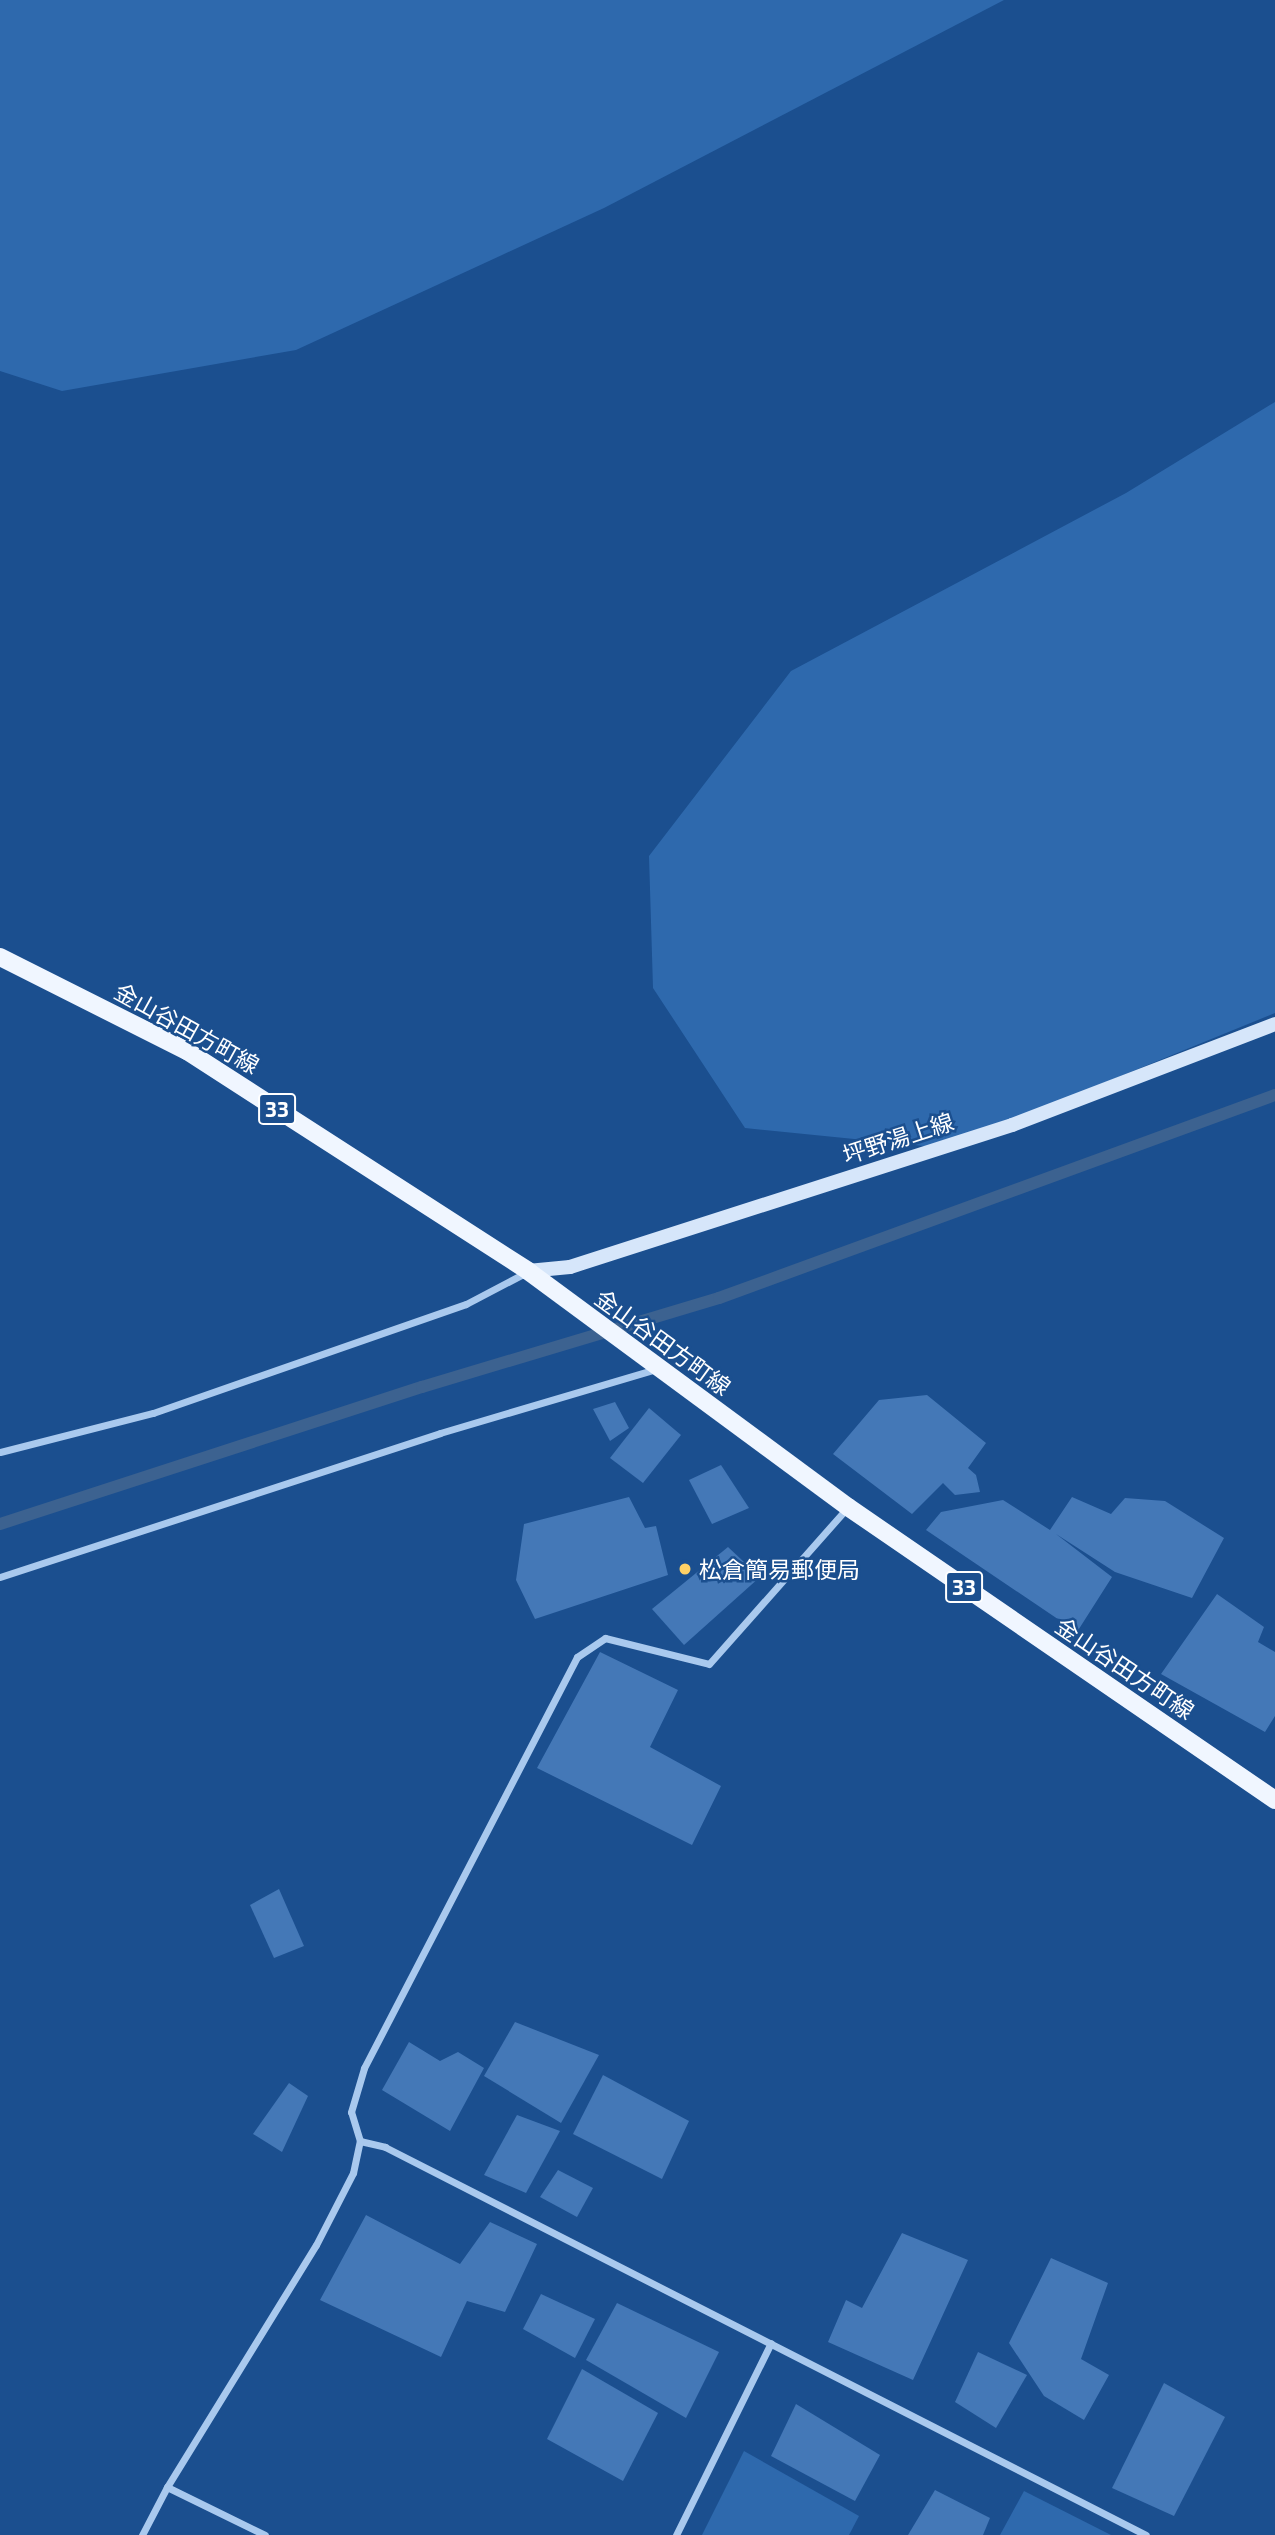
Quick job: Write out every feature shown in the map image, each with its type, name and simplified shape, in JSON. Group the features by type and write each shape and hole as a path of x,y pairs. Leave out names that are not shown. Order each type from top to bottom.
{"main road":[{"name":"金山谷田方町線","path":"0,957 187,1051 534,1276 848,1507 1275,1800"},
{"name":"坪野湯上線","path":"534,1276 570,1267 1012,1125 1275,1024"}],"street":[{"path":"0,1452 153,1413 466,1304 534,1276"},
{"path":"0,1577 440,1433 657,1369"},
{"path":"142,2535 167,2487 316,2245 353,2173 360,2141 351,2112 364,2068 576,1657 605,1637 709,1664 848,1507"},
{"path":"360,2141 384,2147 1146,2535"},
{"path":"676,2535 771,2343"},
{"path":"167,2487 265,2535"}],"shaded area":[{"path":"0,0 1004,0 604,208 296,350 62,391 0,371"},
{"path":"1275,402 1275,1013 944,1148 745,1128 653,988 649,856 791,671 1126,493"},
{"path":"744,2451 859,2516 849,2535 702,2535"},
{"path":"1024,2491 1111,2535 1000,2535"}],"building":[{"path":"927,1395 986,1443 968,1468 976,1475 980,1492 955,1495 943,1483 912,1514 833,1454 879,1400"},
{"path":"615,1402 629,1428 610,1441 593,1409"},
{"path":"649,1408 681,1435 643,1483 610,1458"},
{"path":"721,1465 749,1508 712,1524 689,1480"},
{"path":"629,1497 645,1528 656,1526 668,1575 535,1619 516,1580 524,1524"},
{"path":"1072,1497 1111,1514 1125,1498 1165,1501 1224,1538 1192,1598 1115,1572 1056,1534 1112,1577 1077,1632 926,1530 941,1512 1003,1500 1050,1530"},
{"path":"728,1547 760,1577 684,1645 652,1609"},
{"path":"1217,1594 1264,1627 1258,1642 1275,1652 1275,1716 1265,1732 1161,1674"},
{"path":"600,1652 678,1690 650,1747 721,1786 692,1845 537,1768"},
{"path":"279,1889 304,1946 274,1958 250,1905"},
{"path":"515,2022 599,2055 561,2123 484,2076"},
{"path":"409,2042 440,2061 458,2052 484,2068 450,2131 382,2090"},
{"path":"603,2075 689,2121 662,2179 573,2134"},
{"path":"289,2083 308,2096 282,2152 253,2134"},
{"path":"517,2115 560,2131 526,2193 484,2175"},
{"path":"558,2170 593,2188 577,2217 540,2197"},
{"path":"366,2215 460,2264 490,2222 537,2244 505,2312 467,2301 441,2357 320,2300"},
{"path":"902,2233 968,2260 913,2380 828,2342 846,2300 862,2308"},
{"path":"1051,2258 1108,2283 1081,2359 1109,2375 1084,2420 1044,2396 1009,2343"},
{"path":"541,2294 595,2319 575,2358 523,2329"},
{"path":"617,2303 719,2352 686,2418 586,2360"},
{"path":"978,2352 1027,2375 996,2428 955,2402"},
{"path":"582,2369 658,2413 623,2481 547,2439"},
{"path":"1164,2383 1225,2417 1174,2516 1112,2488"},
{"path":"796,2404 880,2455 855,2501 771,2456"},
{"path":"935,2490 990,2518 983,2535 908,2535"}],"waterway":[{"path":"0,1524 422,1387 719,1298 1275,1095"}],"place":[{"name":"松倉簡易郵便局","path":"685,1569"}]}
